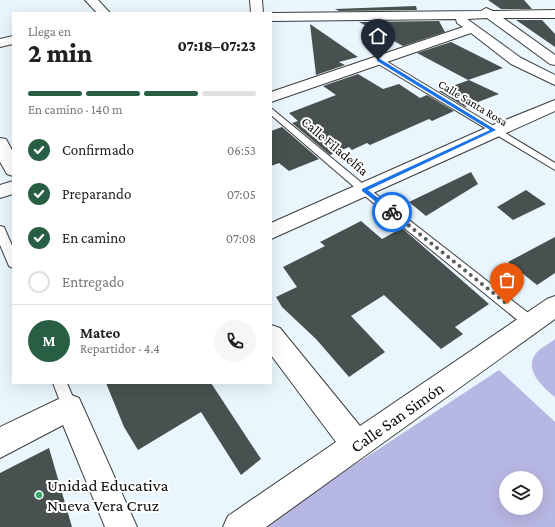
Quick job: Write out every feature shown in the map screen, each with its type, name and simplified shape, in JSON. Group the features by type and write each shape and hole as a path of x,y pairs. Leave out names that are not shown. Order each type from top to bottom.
{"street":[{"path":"91,0 103,12"},
{"path":"256,0 257,12"},
{"path":"445,5 471,28 516,61 555,81"},
{"path":"476,5 555,61"},
{"path":"272,17 555,14"},
{"path":"272,97 471,28"},
{"path":"0,43 12,40"},
{"path":"272,232 494,130 555,105"},
{"path":"0,142 12,168"},
{"path":"0,192 12,187"},
{"name":"Calle San Simón","path":"239,527 555,306"},
{"path":"272,337 357,445"},
{"path":"0,443 65,395 121,527"}],"lane":[{"name":"Calle Santa Rosa","path":"378,60 555,167"},
{"name":"Calle Filadelfia","path":"272,112 364,190 530,324"},
{"path":"0,230 12,260"}],"shaded area":[{"path":"555,339 555,397 537,379 532,367 532,361 536,353"},
{"path":"499,370 555,422 555,527 260,527"}],"building":[{"path":"488,0 524,0 532,9 501,9"},
{"path":"416,6 417,10 339,11 335,9"},
{"path":"516,20 542,20 555,34 555,47"},
{"path":"439,21 445,32 403,46 359,22"},
{"path":"310,24 358,57 339,62 345,65 316,75"},
{"path":"451,42 503,68 468,80 417,53"},
{"path":"358,74 383,89 399,84 420,98 427,95 454,111 432,121 429,119 370,145 367,143 352,150 349,147 330,155 292,123 298,121 289,113 336,95 323,86"},
{"path":"469,80 499,94 465,107 439,91"},
{"path":"282,127 319,159 289,171 279,163 272,166 272,131"},
{"path":"471,172 478,184 426,216 409,202"},
{"path":"526,190 546,204 513,220 497,207"},
{"path":"361,221 382,239 402,228 489,304 455,327 463,334 441,349 384,295 351,316 385,352 349,377 316,339 282,307 276,297 297,287 283,267 325,246 320,242"},
{"path":"555,237 555,273 537,285 508,262"},
{"path":"106,384 212,384 261,459 241,475 201,412 138,450 124,427"},
{"name":"Unidad Educativa Nueva Vera Cruz","path":"49,448 72,527 0,527 0,473"}],"way so far":[{"path":"392,212 507,304"}],"place":[{"name":"Unidad Educativa Nueva Vera Cruz","path":"39,495"}],"route":[{"path":"378,60 494,130 364,190 392,212"}]}
